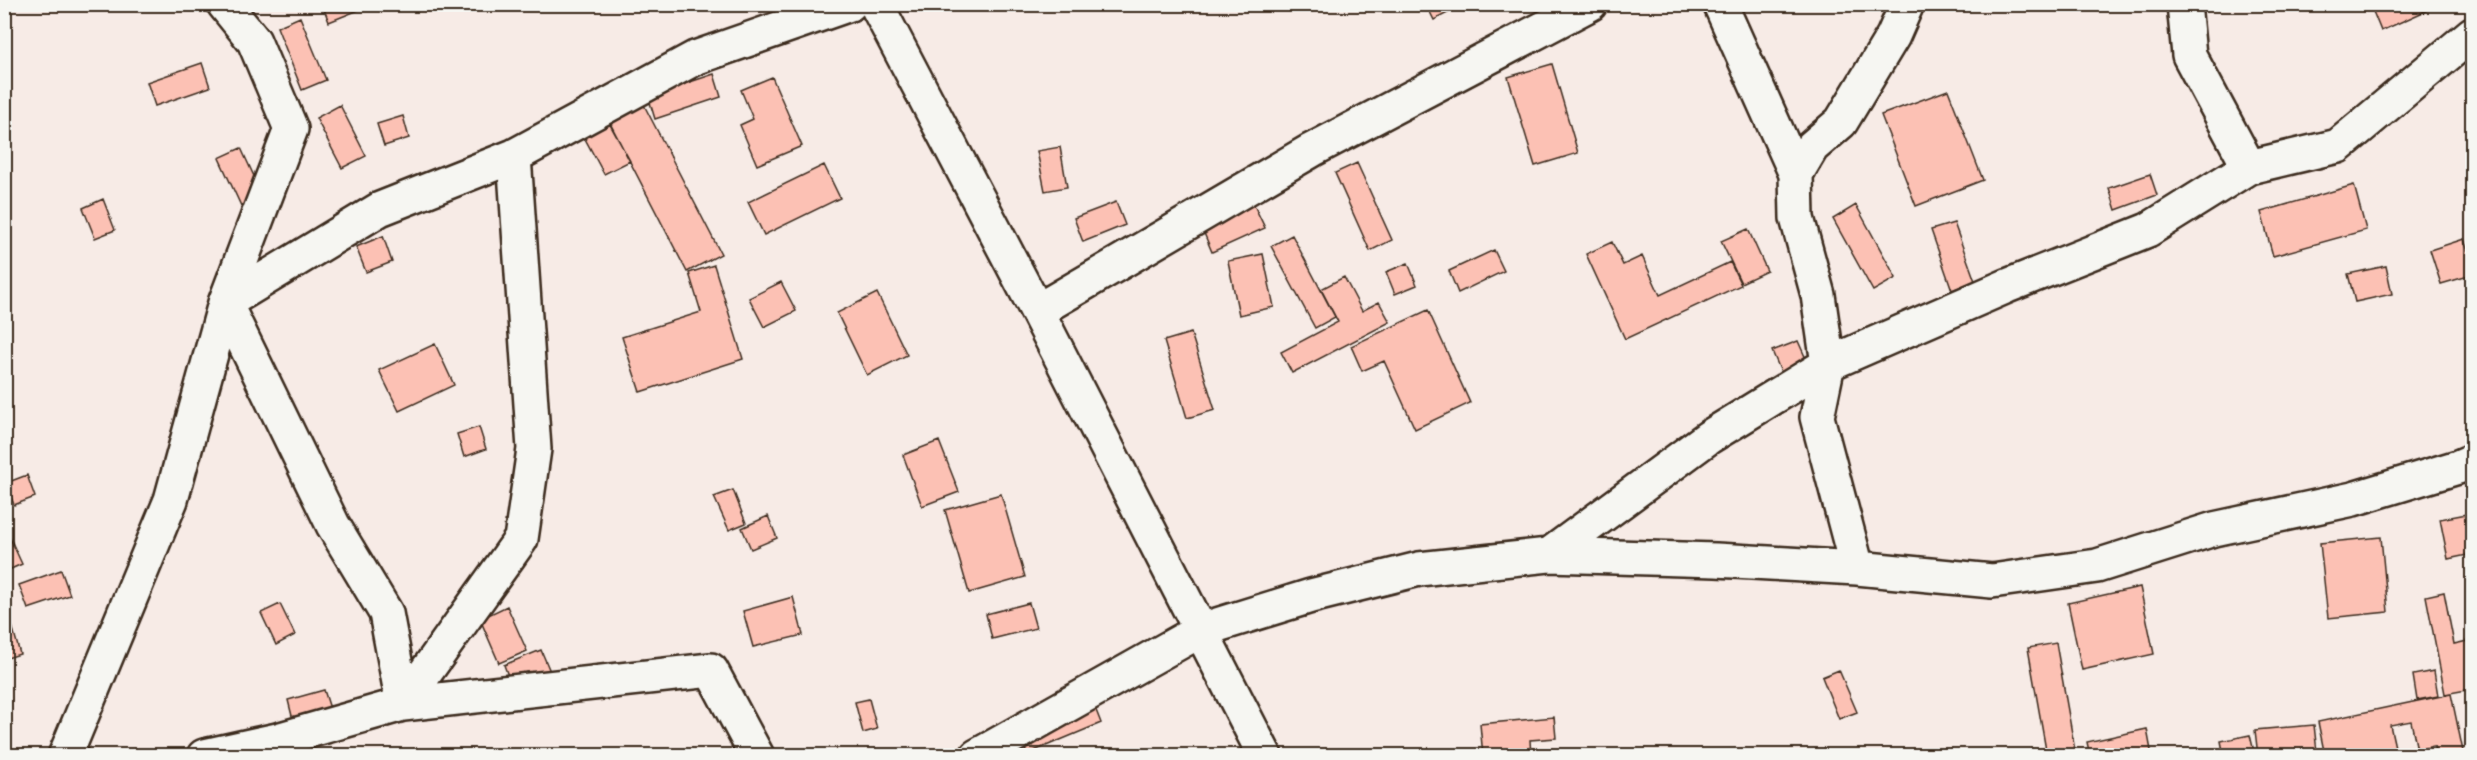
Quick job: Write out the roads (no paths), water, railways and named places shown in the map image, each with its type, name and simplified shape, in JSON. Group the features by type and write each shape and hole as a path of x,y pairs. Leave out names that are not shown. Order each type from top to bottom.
{"street":[{"path":"65,756 171,500 225,303 291,129 254,41 224,4"},
{"path":"225,303 380,209 514,156 695,58 850,4"},
{"path":"876,4 1037,311 1265,756"},
{"path":"1037,311 1312,150 1590,4"},
{"path":"1720,4 1796,174 1797,218 1818,295 1828,364 1817,417 1857,568"},
{"path":"1796,174 1812,147 1841,122 1893,36 1907,4"},
{"path":"2184,4 2189,55 2249,167"},
{"path":"1549,555 1709,437 1828,364 2007,286 2148,230 2249,167 2337,146 2472,38"},
{"path":"404,704 521,540 534,449 514,156"},
{"path":"225,303 333,525 386,613 404,704"},
{"path":"977,756 1201,630 1311,596 1419,569 1549,555 1716,560 1857,568 1992,581 2097,566 2214,528 2353,499 2472,461"},
{"path":"204,756 277,740 404,704 711,670 757,756"}]}
